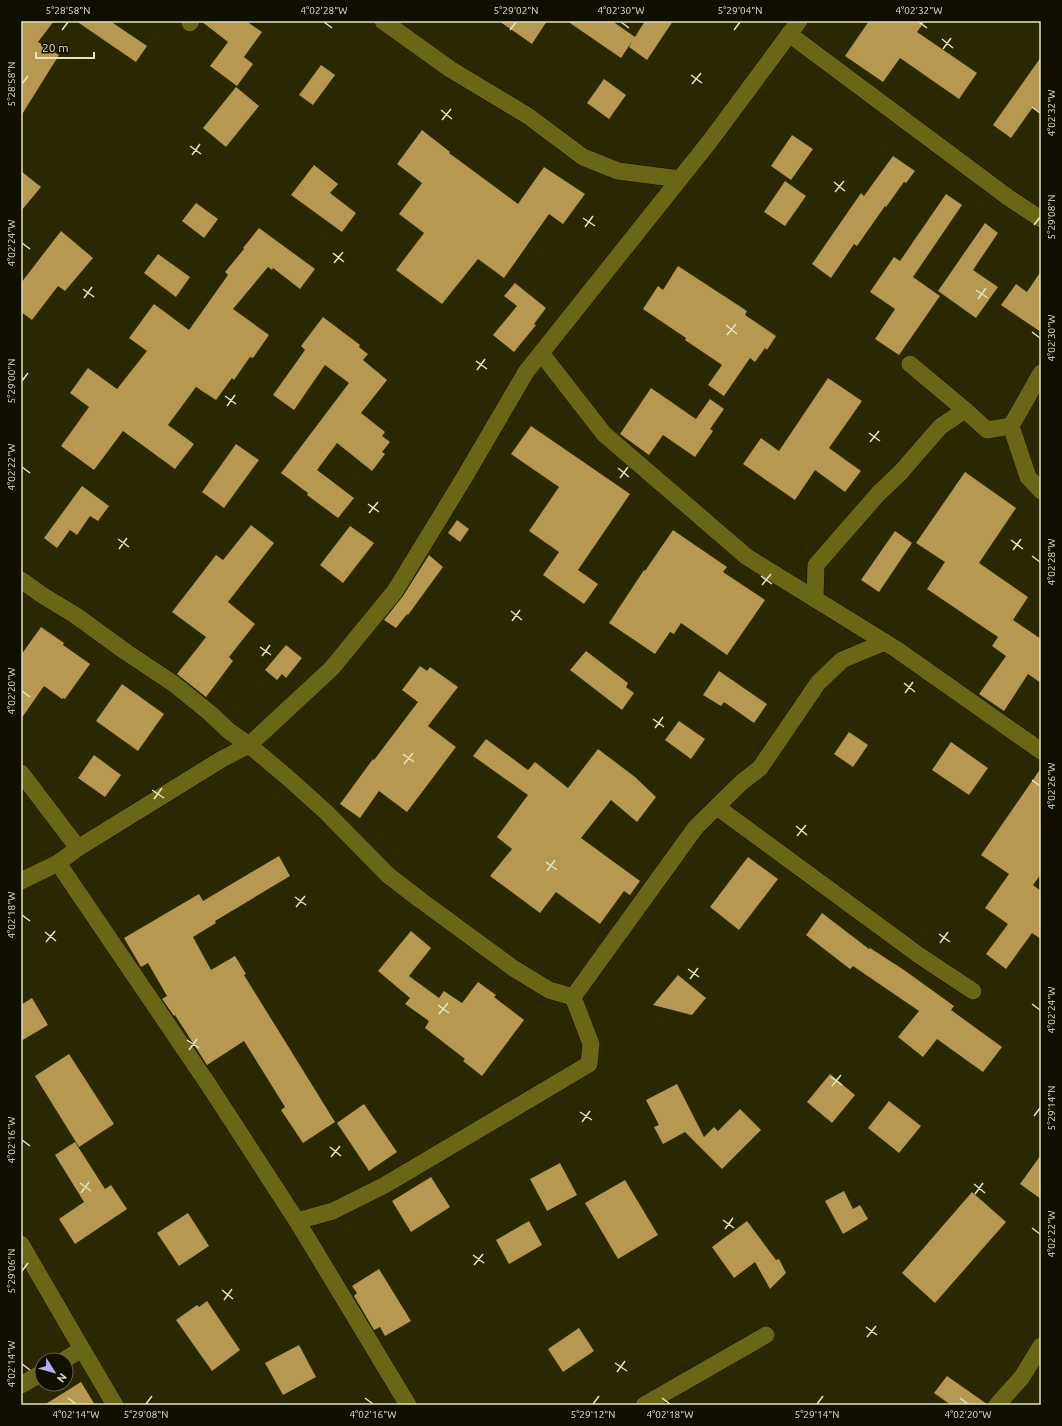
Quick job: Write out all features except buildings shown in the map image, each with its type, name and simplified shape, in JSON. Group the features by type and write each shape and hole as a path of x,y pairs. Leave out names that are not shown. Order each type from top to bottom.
{"street":[{"path":"383,21 450,69 528,116 583,157 618,171 680,179"},
{"path":"21,881 58,863 78,848 222,759 249,745 332,668 395,591 464,478 526,372 710,141 794,28 1009,198 1041,219"},
{"path":"541,353 604,434 747,557 885,642 1041,751"},
{"path":"910,364 1021,457"},
{"path":"1041,373 1011,426 1028,477 1041,491"},
{"path":"815,598 816,565 878,494 901,472 940,426 965,410"},
{"path":"987,430 1011,426"},
{"path":"21,580 75,615 174,684 211,714 229,731 249,745 326,812 388,875 418,899 513,968 549,990 573,997"},
{"path":"573,997 696,827 742,782 760,768 818,683 842,660 885,642"},
{"path":"21,773 78,848"},
{"path":"717,807 920,956 973,991"},
{"path":"58,863 204,1077 297,1221 408,1405"},
{"path":"297,1221 333,1211 385,1185 589,1064 591,1044 573,997"},
{"path":"21,1244 115,1405"},
{"path":"644,1405 766,1335"},
{"path":"997,1405 1022,1377 1041,1346"},
{"path":"74,1354 82,1349"},
{"path":"21,1385 34,1378"}]}
